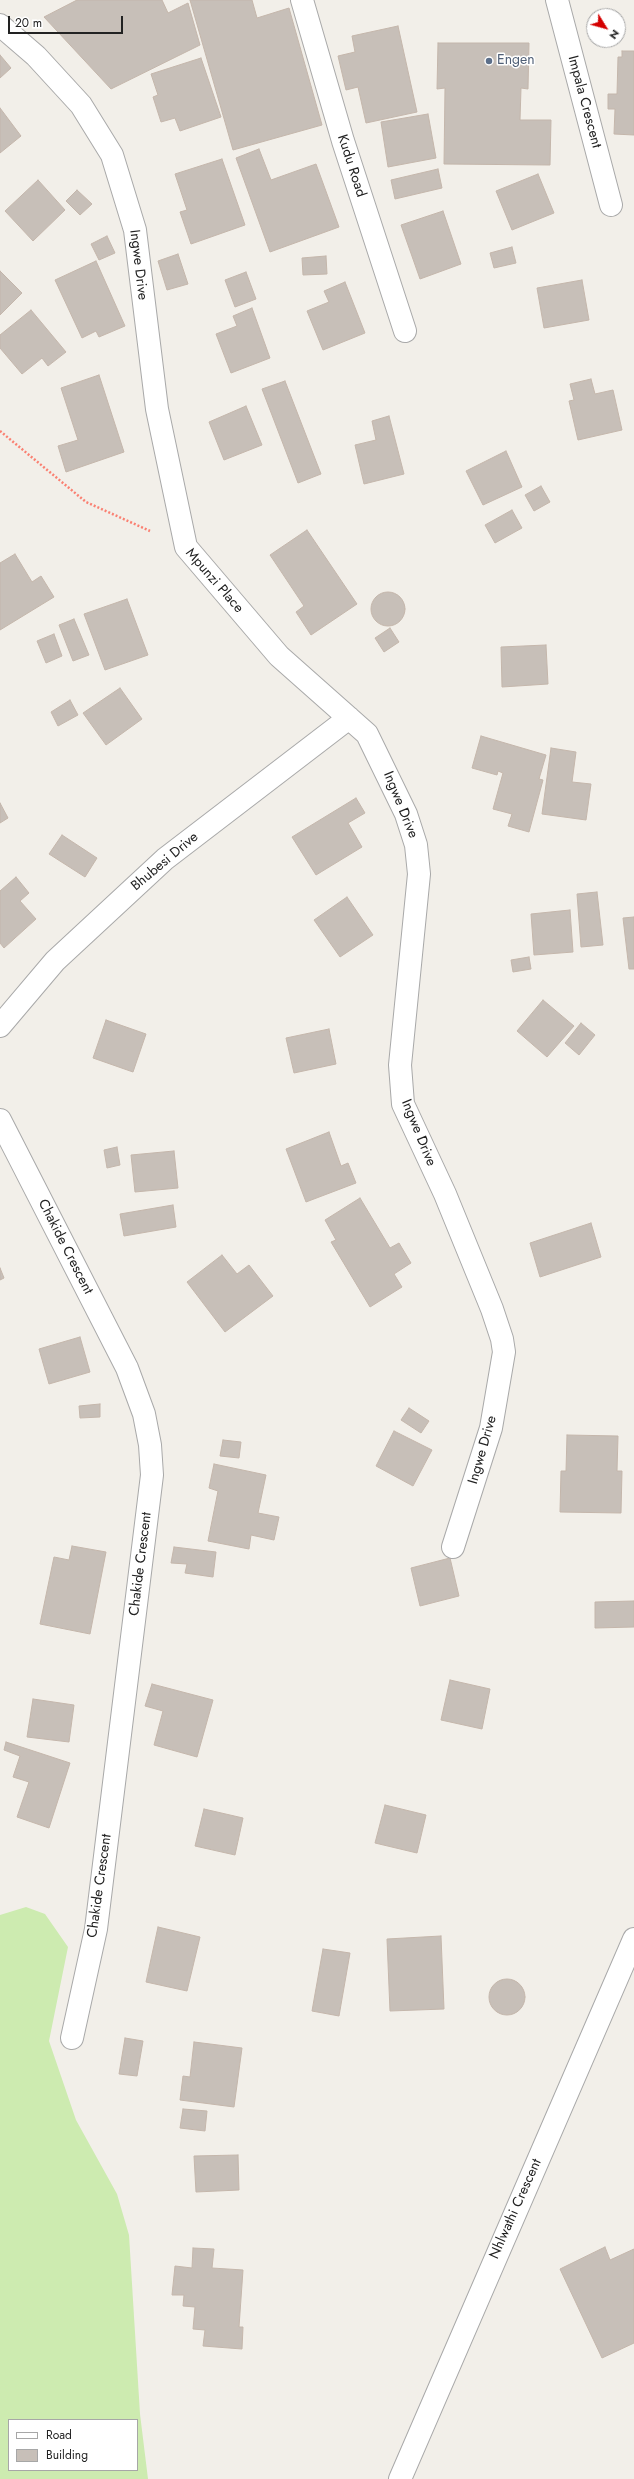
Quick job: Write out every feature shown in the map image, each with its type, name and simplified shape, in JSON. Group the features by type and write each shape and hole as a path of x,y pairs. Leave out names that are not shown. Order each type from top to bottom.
{"street":[{"name":"Kudu Road","path":"302,0 343,141 405,331"},
{"name":"Impala Crescent","path":"557,0 611,205"},
{"name":"Ingwe Drive","path":"0,25 36,56 81,105 112,155 135,230 157,410 186,547"},
{"name":"Mpunzi Place","path":"186,547 279,656 349,718"},
{"name":"Ingwe Drive","path":"349,718 367,734 406,814 416,845 419,874 400,1065 403,1104 444,1194 492,1309 502,1339 504,1352 491,1428 453,1547"},
{"name":"Bhubesi Drive","path":"0,1026 55,961 165,859 349,718"},
{"name":"Chakide Crescent","path":"0,1120 128,1368 144,1414 150,1445 152,1475 96,1929 72,2038"},
{"name":"Nhlwathi Crescent","path":"400,2479 634,1939"}],"path":[{"name":"Mpunzi Place","path":"0,431 86,502 186,547"}],"green space":[{"path":"26,1907 45,1914 68,1947 49,2041 76,2120 117,2194 129,2235 140,2414 148,2479 0,2479 0,1915"}],"building":[{"path":"77,0 162,0 168,13 188,3 200,45 111,89 44,17"},
{"path":"190,0 252,0 257,18 289,8 322,125 233,150"},
{"path":"398,26 417,112 366,123 358,87 346,90 338,56 355,52 352,36"},
{"path":"438,43 529,43 528,89 521,88 520,120 551,120 550,165 444,164 445,88 437,89"},
{"path":"622,51 634,51 634,135 614,134 615,109 608,109 608,94 617,94 618,57 622,57"},
{"path":"0,55 11,68 0,78"},
{"path":"201,58 221,117 180,131 175,118 161,122 153,97 158,95 151,74"},
{"path":"0,108 21,136 0,153"},
{"path":"428,114 436,158 388,167 381,122"},
{"path":"259,149 271,180 316,164 339,227 270,252 236,158"},
{"path":"222,159 245,225 191,244 180,212 187,210 175,174"},
{"path":"438,169 442,188 395,199 391,180"},
{"path":"538,174 554,213 512,230 496,191"},
{"path":"38,180 65,210 33,241 5,211"},
{"path":"77,190 92,204 80,215 66,201"},
{"path":"443,211 461,264 420,279 401,225"},
{"path":"107,236 115,253 99,260 91,244"},
{"path":"512,247 516,263 494,268 490,253"},
{"path":"178,254 188,284 167,290 158,261"},
{"path":"326,256 327,274 303,275 302,258"},
{"path":"96,261 125,326 99,337 96,331 82,338 55,280"},
{"path":"0,271 22,293 0,315"},
{"path":"246,272 256,299 235,307 225,280"},
{"path":"582,280 589,320 544,328 537,288"},
{"path":"345,282 365,333 323,350 307,311 329,302 324,291"},
{"path":"252,308 270,358 231,373 216,334 237,326 233,316"},
{"path":"31,310 66,352 48,366 42,358 22,374 0,348 0,335"},
{"path":"99,375 124,452 66,472 58,446 78,440 61,388"},
{"path":"591,379 595,394 613,390 622,430 578,440 569,401 574,400 570,384"},
{"path":"285,381 321,474 298,483 262,389"},
{"path":"246,406 262,445 224,460 209,422"},
{"path":"389,416 404,474 364,484 355,445 376,440 372,421"},
{"path":"506,451 522,487 483,505 466,471"},
{"path":"541,486 550,502 534,511 525,495"},
{"path":"512,510 522,528 495,543 485,525"},
{"path":"307,530 357,604 311,635 296,612 304,606 270,555"},
{"path":"15,554 32,582 41,576 54,597 0,630 0,563"},
{"path":"385,592 391,592 395,593 402,599 405,609 404,616 398,623 391,626 385,626 381,625 374,619 371,612 371,606 372,602 378,595"},
{"path":"127,599 148,655 105,670 84,614"},
{"path":"74,619 89,655 73,661 59,625"},
{"path":"390,628 399,642 384,652 375,638"},
{"path":"54,634 62,656 46,663 37,641"},
{"path":"546,645 548,684 502,687 501,647"},
{"path":"120,688 142,719 106,745 83,713"},
{"path":"70,700 78,715 58,726 51,712"},
{"path":"481,736 546,755 539,779 543,780 529,832 508,826 512,814 493,809 503,773 498,771 497,775 472,768"},
{"path":"551,748 576,752 572,782 591,784 586,820 542,814"},
{"path":"356,798 365,813 348,823 362,847 316,875 292,837"},
{"path":"0,803 8,818 0,823"},
{"path":"62,835 97,858 85,877 49,854"},
{"path":"16,877 29,893 20,901 36,919 4,948 0,943 0,891"},
{"path":"597,892 603,945 581,947 577,894"},
{"path":"347,897 373,935 340,957 314,920"},
{"path":"570,910 573,952 534,955 531,914"},
{"path":"634,917 634,969 629,969 623,918"},
{"path":"529,957 531,969 513,972 511,960"},
{"path":"543,1000 574,1026 547,1057 517,1031"},
{"path":"106,1020 146,1034 133,1072 93,1058"},
{"path":"581,1023 595,1035 579,1055 565,1043"},
{"path":"329,1029 336,1064 294,1073 286,1038"},
{"path":"329,1132 341,1166 348,1163 356,1183 306,1202 286,1149"},
{"path":"117,1147 120,1165 107,1168 104,1150"},
{"path":"174,1151 178,1188 135,1192 131,1155"},
{"path":"360,1198 390,1248 399,1243 411,1263 394,1274 402,1287 370,1307 331,1242 336,1240 325,1220"},
{"path":"173,1205 176,1227 124,1236 120,1214"},
{"path":"591,1223 601,1257 540,1277 530,1243"},
{"path":"222,1255 237,1274 249,1265 273,1296 225,1332 187,1282"},
{"path":"0,1268 4,1278 0,1280"},
{"path":"80,1337 90,1372 49,1384 39,1349"},
{"path":"100,1404 100,1417 80,1418 79,1406"},
{"path":"409,1408 429,1421 421,1433 401,1420"},
{"path":"394,1431 432,1450 413,1486 376,1466"},
{"path":"567,1435 618,1436 617,1471 622,1471 621,1513 560,1512 561,1471 566,1471"},
{"path":"223,1440 241,1442 239,1458 220,1456"},
{"path":"214,1464 266,1475 258,1513 279,1517 274,1540 251,1535 249,1549 208,1541 218,1491 209,1488"},
{"path":"72,1546 106,1552 90,1634 40,1624 54,1557 69,1560"},
{"path":"174,1547 216,1552 213,1577 185,1573 187,1564 171,1563"},
{"path":"450,1558 459,1596 420,1606 411,1568"},
{"path":"634,1601 634,1627 595,1628 595,1602"},
{"path":"450,1680 490,1689 482,1729 441,1720"},
{"path":"152,1684 213,1700 197,1757 154,1745 163,1711 145,1706"},
{"path":"33,1699 74,1705 69,1742 27,1737"},
{"path":"6,1742 70,1763 49,1828 17,1817 29,1782 13,1777 20,1756 4,1750"},
{"path":"385,1805 426,1815 417,1853 375,1843"},
{"path":"204,1809 243,1818 235,1855 195,1846"},
{"path":"158,1927 200,1937 187,1991 146,1982"},
{"path":"441,1936 444,2009 390,2011 387,1939"},
{"path":"323,1949 350,1953 339,2016 312,2011"},
{"path":"511,1979 520,1984 524,1990 524,2004 520,2010 511,2015 503,2015 494,2010 490,2004 489,1993 494,1984 500,1980"},
{"path":"125,2038 143,2041 137,2076 119,2074"},
{"path":"194,2042 242,2048 234,2107 180,2100 183,2076 190,2077"},
{"path":"183,2109 207,2111 205,2131 180,2128"},
{"path":"238,2155 239,2190 196,2192 194,2156"},
{"path":"605,2247 610,2260 634,2249 634,2343 602,2358 560,2269"},
{"path":"193,2248 214,2249 212,2268 243,2270 239,2327 243,2327 242,2349 203,2346 205,2330 193,2329 195,2307 183,2306 184,2295 172,2295 175,2266 192,2268"}],"place":[{"name":"Engen","path":"489,61"}]}
